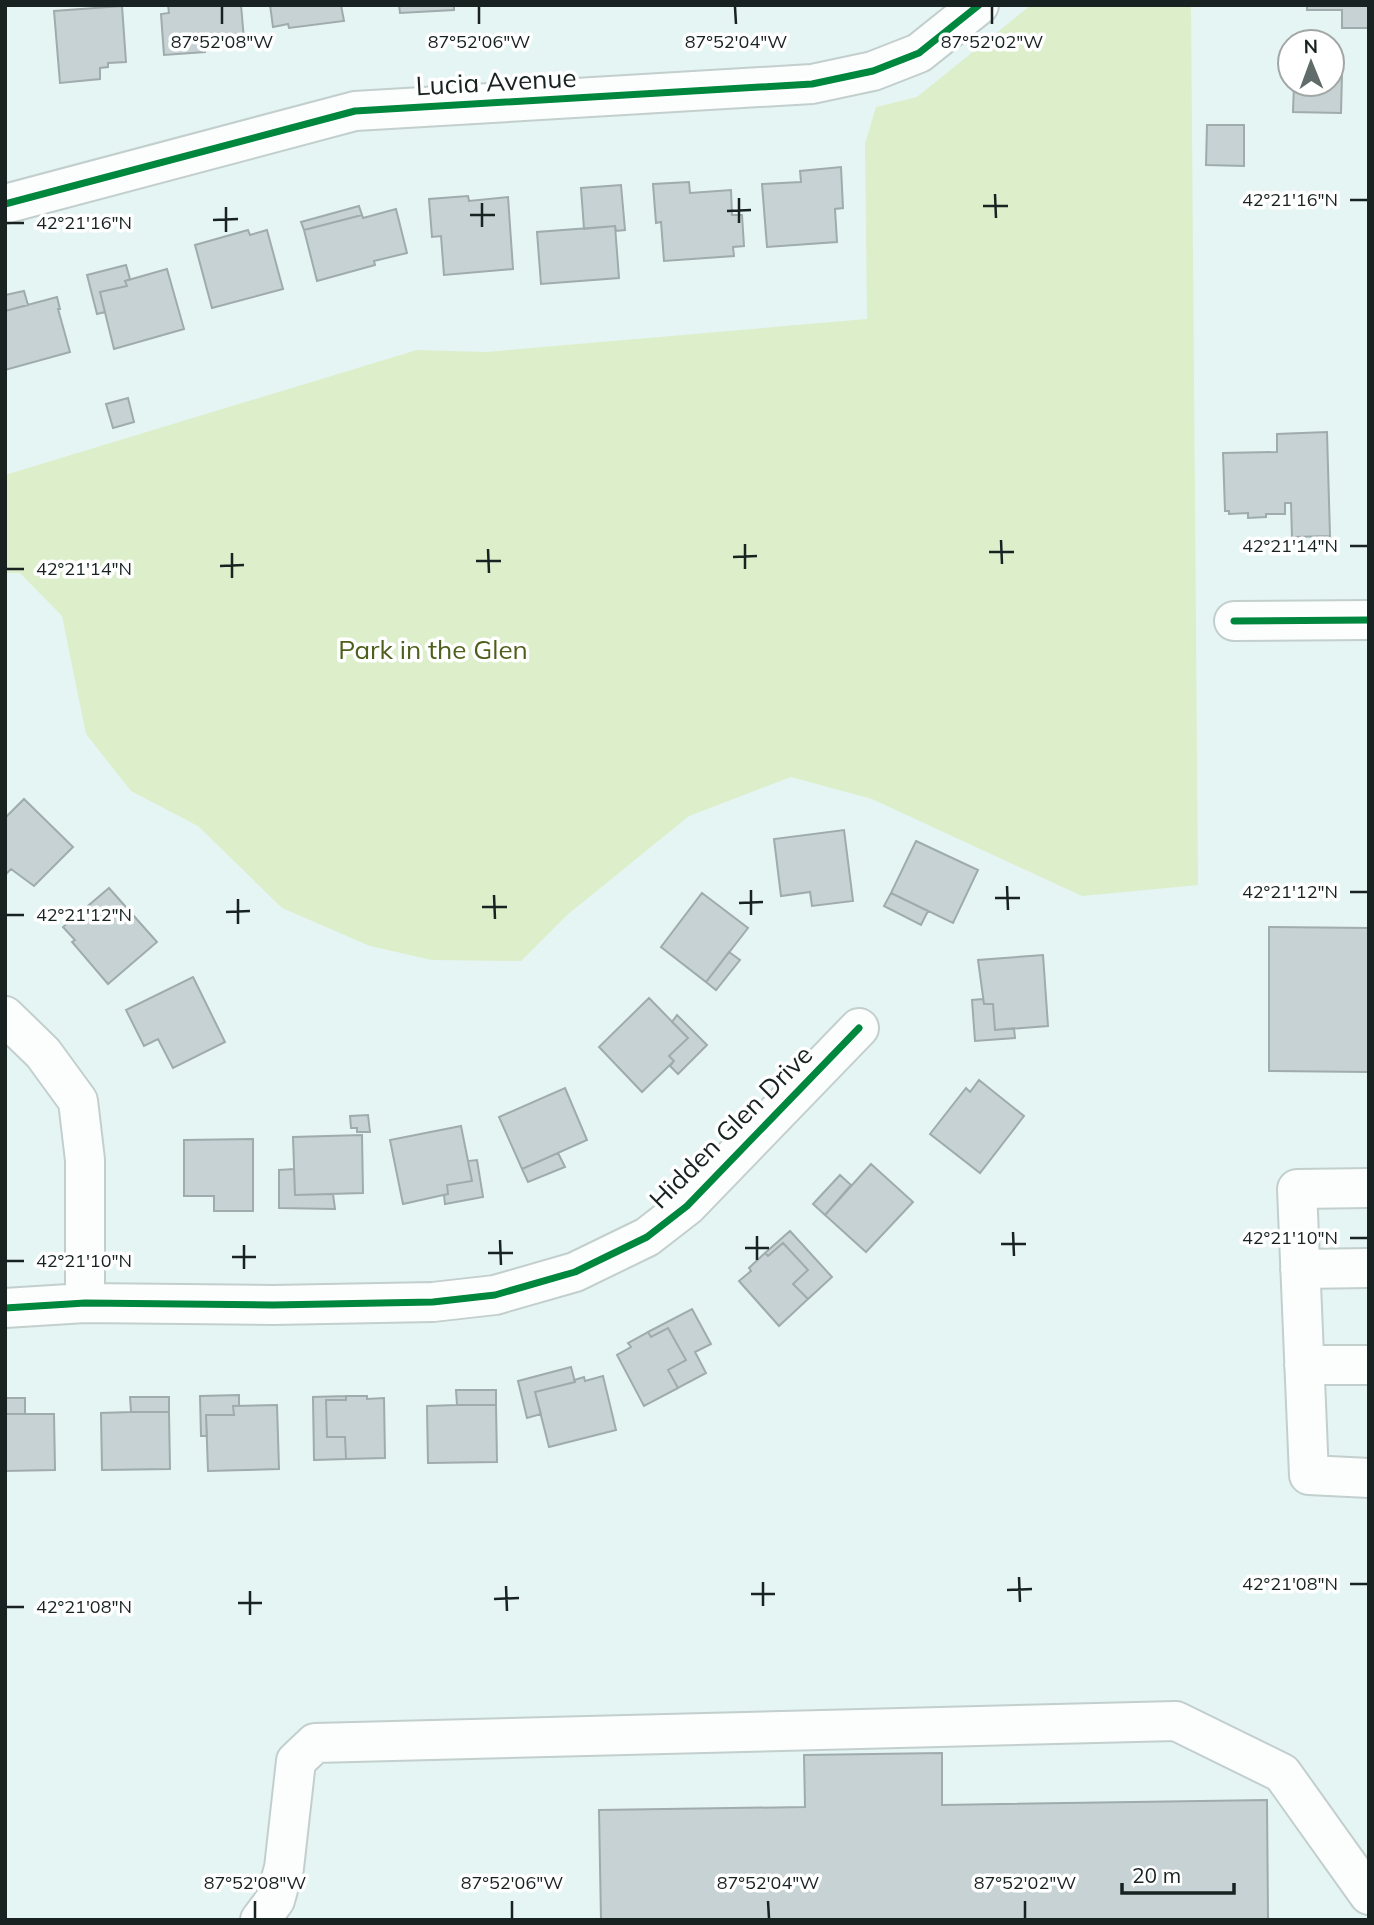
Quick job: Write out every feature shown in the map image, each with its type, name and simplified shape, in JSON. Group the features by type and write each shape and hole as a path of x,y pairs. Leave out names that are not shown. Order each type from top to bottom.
{"street":[{"name":"Lucia Avenue","path":"5,204 355,111 812,84 873,71 919,53 979,5"},
{"path":"1234,621 1369,620"},
{"path":"5,1016 43,1053 78,1101 85,1160 85,1303"},
{"name":"Hidden Glen Drive","path":"5,1308 85,1303 273,1305 433,1302 495,1295 575,1272 647,1237 687,1206 859,1028"},
{"path":"1369,1188 1297,1189 1309,1475 1369,1478"},
{"path":"1300,1269 1369,1268"},
{"path":"1304,1365 1369,1365"},
{"path":"260,1920 275,1900 284,1868 296,1761 315,1744 1176,1721 1282,1773 1369,1895"}],"green space":[{"name":"Park in the Glen","path":"1031,5 1191,5 1198,885 1082,896 872,799 791,777 689,816 567,915 521,961 432,960 370,946 282,908 198,826 131,791 86,734 62,616 20,573 5,573 5,475 417,350 486,352 867,319 865,144 876,107 917,97"}],"building":[{"path":"168,5 241,5 244,40 204,40 205,52 164,55 161,14 169,13"},
{"path":"270,5 341,5 344,21 289,28 288,24 273,27"},
{"path":"399,5 454,5 454,10 400,13"},
{"path":"1307,5 1368,5 1368,28 1342,28 1342,10 1307,10"},
{"path":"122,6 126,62 108,63 108,67 100,68 100,79 60,83 54,11"},
{"path":"1294,98 1341,98 1341,113 1293,112"},
{"path":"1207,125 1244,125 1244,166 1206,165"},
{"path":"841,167 843,208 835,209 837,242 767,247 762,184 801,182 800,171"},
{"path":"689,182 690,193 731,190 732,215 742,215 744,246 733,247 734,256 664,261 661,222 656,223 653,184"},
{"path":"621,185 625,230 616,231 615,226 584,229 581,188"},
{"path":"468,196 469,201 508,197 513,269 444,275 441,236 432,237 429,199"},
{"path":"359,206 362,215 304,230 301,222"},
{"path":"396,209 407,253 374,261 375,265 317,281 304,230"},
{"path":"615,226 619,278 541,284 537,232"},
{"path":"248,230 250,235 267,230 283,289 212,308 195,245"},
{"path":"126,265 130,279 125,281 127,286 100,292 105,312 97,314 87,275"},
{"path":"167,269 184,329 114,349 100,292 127,286 125,281"},
{"path":"24,291 28,305 5,311 5,295"},
{"path":"57,297 70,352 5,370 5,311"},
{"path":"128,398 134,422 113,428 106,404"},
{"path":"1327,432 1330,536 1292,537 1291,503 1285,503 1285,514 1266,514 1266,517 1248,518 1248,513 1229,514 1229,511 1225,511 1223,453 1277,452 1277,434"},
{"path":"24,799 73,847 34,886 11,869 5,875 5,818"},
{"path":"844,830 853,901 812,906 810,892 781,896 774,839"},
{"path":"916,841 978,870 953,923 891,893"},
{"path":"109,888 157,942 108,984 72,942 75,940 63,927"},
{"path":"702,893 748,928 706,982 661,947"},
{"path":"891,893 928,911 921,925 884,906"},
{"path":"1269,927 1369,928 1369,1072 1269,1071"},
{"path":"729,952 740,960 716,990 706,982"},
{"path":"1043,955 1048,1026 995,1030 993,1004 984,1004 978,960"},
{"path":"193,977 225,1042 173,1068 158,1039 144,1046 126,1010"},
{"path":"649,998 688,1038 669,1056 674,1061 642,1092 599,1047"},
{"path":"983,999 984,1004 993,1004 995,1030 1014,1028 1015,1038 975,1041 972,1000"},
{"path":"677,1015 707,1045 678,1074 670,1066 674,1061 669,1056 688,1038 672,1022"},
{"path":"979,1080 1024,1116 980,1173 930,1134 966,1088 970,1092"},
{"path":"565,1088 587,1140 522,1169 499,1117"},
{"path":"368,1115 370,1132 357,1132 357,1128 351,1128 350,1116"},
{"path":"461,1126 472,1181 447,1185 448,1194 403,1204 390,1140"},
{"path":"362,1135 363,1193 295,1195 293,1137"},
{"path":"253,1139 253,1211 214,1211 214,1196 184,1196 184,1140"},
{"path":"558,1153 565,1167 528,1182 522,1169"},
{"path":"477,1160 483,1197 445,1204 447,1185 472,1181 468,1161"},
{"path":"871,1164 913,1202 866,1252 825,1215"},
{"path":"294,1169 295,1195 333,1194 335,1209 279,1208 279,1170"},
{"path":"840,1175 851,1185 825,1215 813,1204"},
{"path":"790,1231 832,1277 808,1299 793,1284 808,1270 783,1243 768,1256 765,1253"},
{"path":"783,1243 808,1270 793,1284 808,1299 779,1326 739,1281 765,1253 768,1256"},
{"path":"692,1309 711,1344 695,1352 706,1373 678,1388 668,1370 686,1360 668,1328 651,1337 648,1332"},
{"path":"668,1328 686,1360 668,1370 678,1388 644,1406 617,1355 631,1347 628,1343 648,1332 651,1337"},
{"path":"571,1367 575,1382 535,1392 541,1414 527,1418 518,1381"},
{"path":"603,1376 616,1430 549,1447 535,1392 575,1382 574,1380 584,1377 585,1381"},
{"path":"456,1390 496,1390 496,1405 457,1405"},
{"path":"239,1395 239,1406 233,1406 234,1415 206,1415 207,1436 201,1436 200,1396"},
{"path":"346,1396 384,1398 385,1458 346,1459 345,1437 327,1437 326,1400 346,1400"},
{"path":"346,1396 346,1400 326,1400 327,1437 345,1437 346,1459 314,1460 313,1397"},
{"path":"130,1397 169,1397 169,1412 131,1412"},
{"path":"5,1398 25,1398 25,1414 5,1414"},
{"path":"277,1405 279,1469 208,1471 206,1415 234,1415 233,1406"},
{"path":"496,1405 497,1462 428,1463 427,1406"},
{"path":"169,1412 170,1469 102,1470 101,1413"},
{"path":"5,1414 54,1414 55,1470 5,1471"},
{"path":"942,1753 942,1805 1267,1800 1268,1920 601,1920 599,1810 805,1807 804,1755"}],"cycle path":[{"path":"5,204 355,111 812,84 873,71 919,53 979,5"},
{"path":"1234,621 1369,620"},
{"path":"5,1308 85,1303 273,1305 433,1302 495,1295 575,1272 647,1237 687,1206 859,1028"}]}
